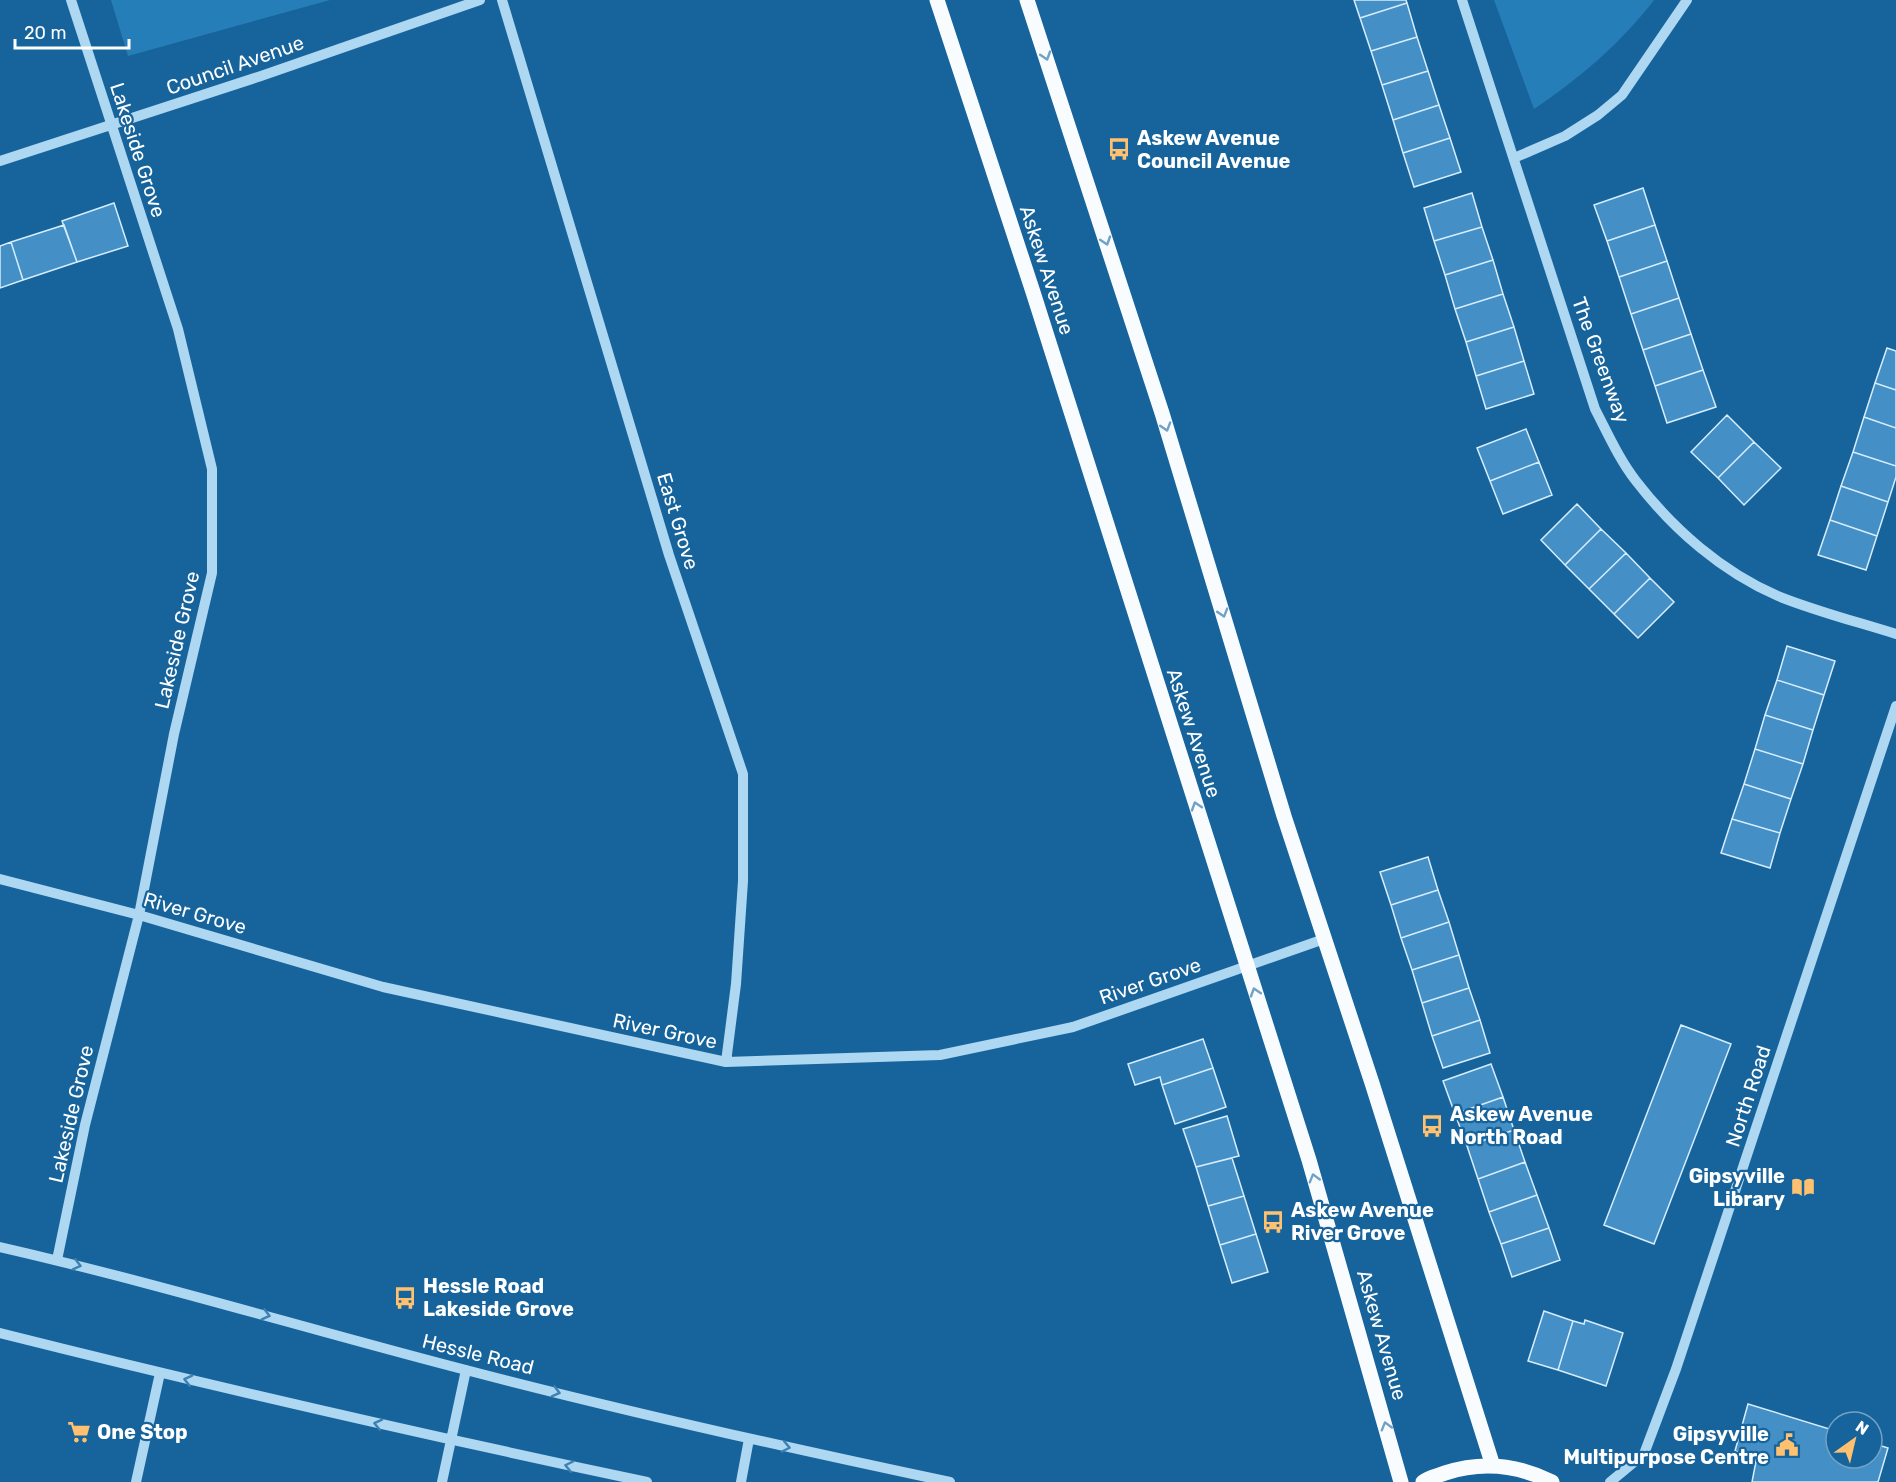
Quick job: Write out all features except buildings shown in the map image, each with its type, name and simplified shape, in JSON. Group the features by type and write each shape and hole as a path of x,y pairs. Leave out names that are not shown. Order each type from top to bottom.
{"main road":[{"name":"Askew Avenue","path":"937,0 1310,1160 1401,1482"},
{"path":"1027,0 1162,413 1281,805 1493,1466"},
{"path":"1423,1482 1457,1470 1493,1466 1514,1467 1537,1474 1552,1482"}],"street":[{"name":"Lakeside Grove","path":"57,1260 85,1125 139,915 174,734 212,573 212,469 178,329 70,0"},
{"name":"Council Avenue","path":"0,161 261,76 480,0"},
{"name":"East Grove","path":"502,0 669,555 743,774 743,881 736,984 726,1062"},
{"name":"The Greenway","path":"1462,0 1595,409 1616,450 1636,480 1662,511 1703,549 1733,572 1780,596 1896,634"},
{"path":"1514,158 1565,136 1598,115 1622,95 1687,0"},
{"name":"North Road","path":"1610,1482 1644,1454 1676,1369 1896,706"},
{"name":"River Grove","path":"0,879 139,915 383,987 726,1062 940,1055 1073,1027 1324,939"},
{"name":"Hessle Road","path":"0,1247 57,1260 466,1370 749,1439 950,1482"},
{"path":"0,1333 451,1441 646,1482"},
{"path":"441,1482 466,1370"},
{"path":"136,1482 160,1373"},
{"path":"741,1482 749,1439"}],"shaded area":[{"path":"111,0 330,0 128,56"},
{"path":"1494,0 1654,0 1598,59 1534,109"}],"place":[{"name":"Askew Avenue Council Avenue","path":"1119,149"},
{"name":"Askew Avenue North Road","path":"1432,1126"},
{"name":"Gipsyville Library","path":"1803,1187"},
{"name":"Askew Avenue River Grove","path":"1273,1222"},
{"name":"Hessle Road Lakeside Grove","path":"405,1298"},
{"name":"One Stop","path":"79,1432"},
{"name":"Gipsyville Multipurpose Centre","path":"1787,1445"}]}
